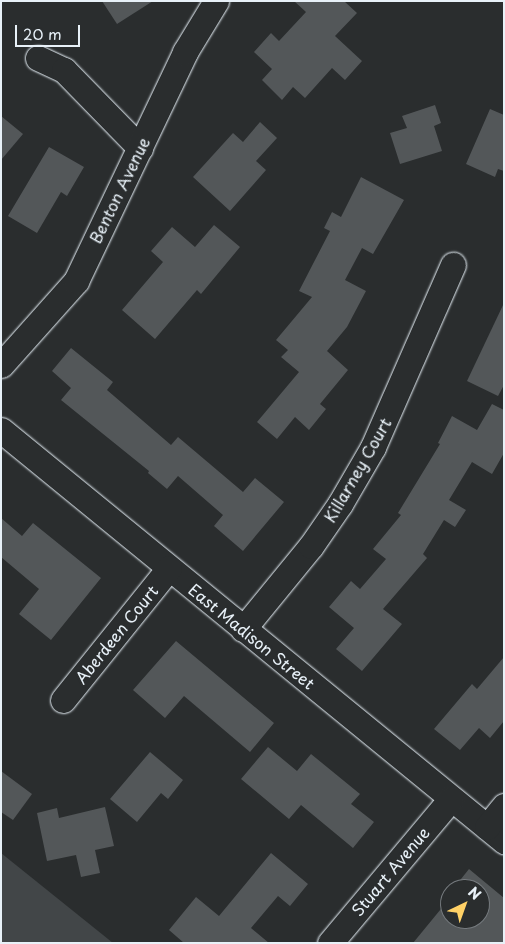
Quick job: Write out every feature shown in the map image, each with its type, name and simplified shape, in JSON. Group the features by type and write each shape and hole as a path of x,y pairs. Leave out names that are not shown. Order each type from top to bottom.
{"street":[{"name":"Benton Avenue","path":"1,365 76,281 185,52 216,1"},
{"path":"38,58 64,70 140,148"},
{"name":"Killarney Court","path":"243,629 310,546 340,504 373,447 453,265"},
{"name":"East Madison Street","path":"1,430 495,834"},
{"name":"Aberdeen Court","path":"63,700 169,568"},
{"name":"Stuart Avenue","path":"330,943 451,799"},
{"path":"495,834 504,806"}],"shaded area":[{"path":"1,853 113,943 1,943"}],"building":[{"path":"102,1 153,1 117,24"},
{"path":"294,1 344,1 357,13 335,36 362,61 345,80 332,68 305,98 293,87 282,100 262,80 272,69 254,52 271,33 279,41 306,12"},
{"path":"435,105 441,123 434,126 442,151 400,164 390,133 407,128 402,116"},
{"path":"490,109 504,115 504,171 498,169 495,177 466,164"},
{"path":"1,116 23,134 1,160"},
{"path":"260,122 277,138 256,161 266,170 230,211 193,177 233,133 243,142"},
{"path":"49,147 84,167 67,196 61,192 37,233 8,216"},
{"path":"361,177 404,200 373,254 362,248 345,280 366,291 347,327 327,351 348,370 320,404 326,409 309,430 295,417 277,439 257,422 299,372 281,357 288,350 276,340 312,297 299,291 330,231 324,228 332,212 341,217"},
{"path":"214,225 240,247 201,294 197,290 155,339 122,310 163,262 151,251 172,227 195,247"},
{"path":"504,303 504,385 498,396 467,381"},
{"path":"71,348 113,382 107,390 171,445 178,437 243,492 255,478 284,502 243,551 214,526 223,515 178,476 167,489 148,473 149,471 61,400 71,388 52,371"},
{"path":"492,404 504,410 504,453 492,474 472,462 449,500 466,510 455,527 444,520 423,554 427,558 383,609 402,624 362,671 336,649 354,628 329,607 351,581 360,589 386,559 373,549 401,515 398,513 440,444 438,443 452,416 477,430"},
{"path":"1,518 22,536 33,523 101,578 51,640 19,614 39,589 1,557"},
{"path":"176,641 274,723 250,752 184,696 165,718 133,690"},
{"path":"504,657 504,721 490,738 479,728 460,750 434,729 472,684 477,689"},
{"path":"268,747 297,771 311,754 360,794 351,804 374,822 353,848 301,805 289,819 241,779"},
{"path":"150,752 183,780 168,799 161,793 137,822 110,799"},
{"path":"1,771 32,794 13,820 1,812"},
{"path":"105,807 114,846 95,850 100,873 81,877 76,855 47,861 37,813 57,808 59,818"},
{"path":"271,853 308,884 290,906 278,896 251,928 269,943 184,943 169,930 196,897 219,916"},
{"path":"469,869 481,879 461,879"},
{"path":"490,886 504,898 504,943 413,943 440,910 440,929 490,929"}]}
